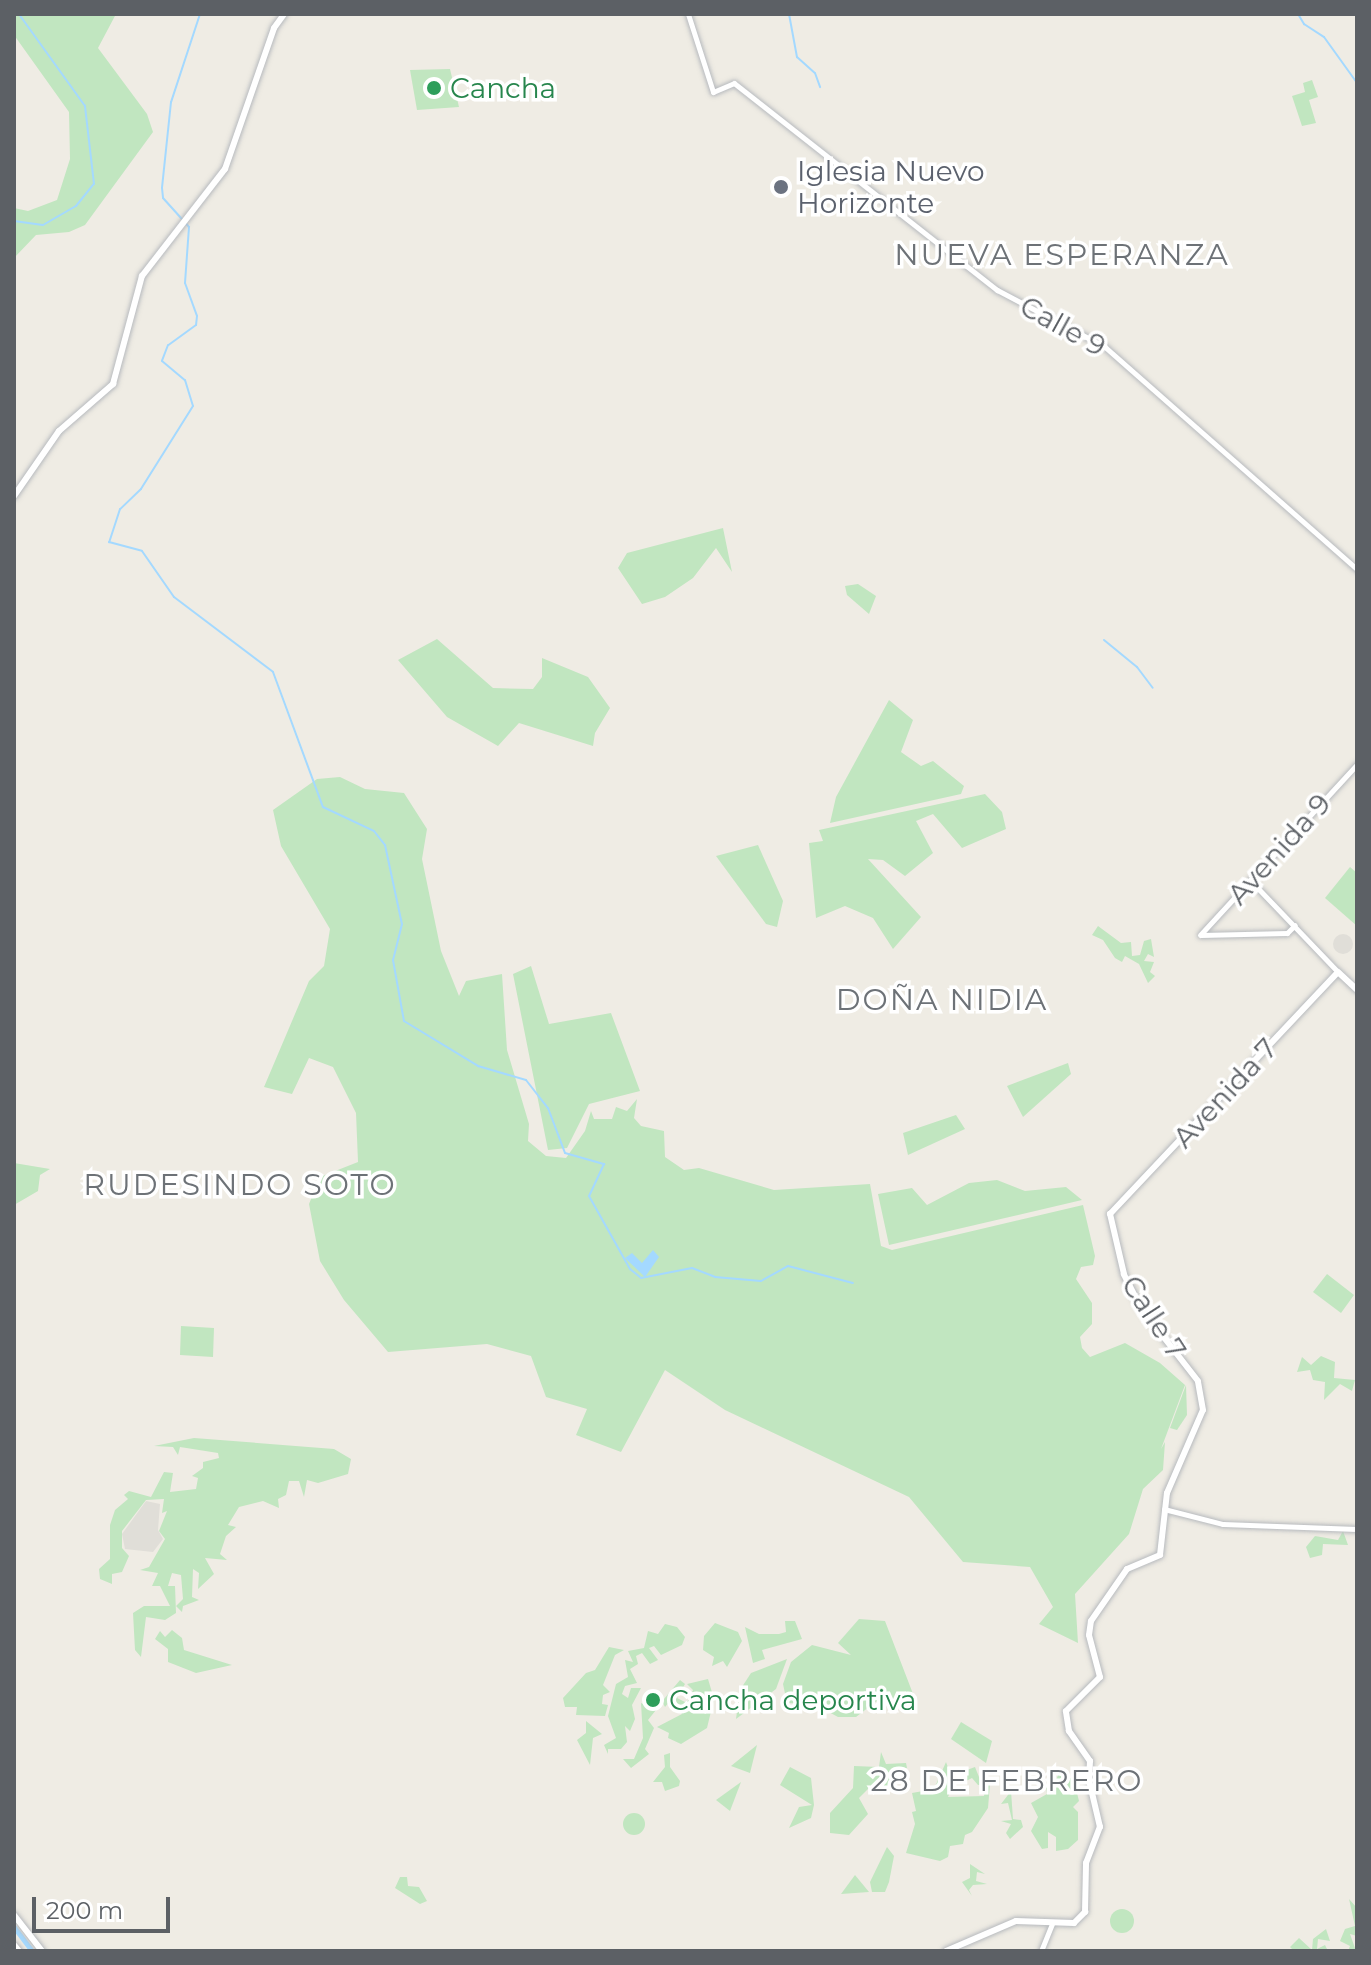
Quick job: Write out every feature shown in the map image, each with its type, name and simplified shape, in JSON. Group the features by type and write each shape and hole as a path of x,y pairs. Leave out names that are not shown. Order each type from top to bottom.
{"main road":[{"path":"14,496 59,431 113,384 142,276 225,169 274,28 284,14"},
{"path":"1338,972 1357,990"},
{"name":"Avenida 7","path":"1110,1214 1338,972"},
{"name":"Calle 7","path":"1110,1214 1117,1259 1135,1296 1201,1388 1203,1410 1162,1508"},
{"path":"946,1951 1016,1921 1074,1923 1085,1912 1086,1863 1100,1827 1089,1780 1090,1761 1069,1731 1066,1711 1100,1677 1089,1635 1091,1621 1125,1571 1160,1555 1162,1508"},
{"path":"14,1915 42,1951"},
{"path":"14,1945 19,1951"}],"street":[{"name":"Calle 9","path":"688,14 713,92 734,83 997,290 1105,347 1357,569"},
{"name":"Avenida 9","path":"1295,925 1287,933 1200,935 1357,764"},
{"path":"1250,880 1338,972"},
{"path":"1162,1508 1223,1524 1357,1529"},
{"path":"1041,1951 1053,1922"}],"shaded area":[{"path":"1343,934 1350,937 1353,944 1350,951 1343,954 1336,951 1333,944 1336,937"},
{"path":"146,1501 160,1504 158,1530 163,1539 153,1552 125,1549 122,1534"}],"green space":[{"path":"14,14 116,14 98,48 147,114 153,132 85,225 69,232 36,235 14,258 14,208 28,211 57,200 70,159 69,112 14,35"},
{"name":"Cancha","path":"450,69 459,107 417,110 410,70"},
{"path":"1312,80 1318,97 1309,100 1316,123 1302,126 1292,96 1305,92 1303,83"},
{"path":"723,528 732,572 716,548 693,578 665,597 642,604 618,568 627,553"},
{"path":"858,584 876,596 869,614 847,595 845,586"},
{"path":"437,639 493,688 533,689 542,677 542,658 588,677 610,708 595,733 593,746 519,723 498,746 447,717 398,660"},
{"path":"889,700 913,720 901,752 921,766 933,761 964,786 961,794 830,823 836,797"},
{"path":"340,777 365,789 404,793 427,829 422,859 441,951 459,996 466,981 502,974 507,1050 529,1124 528,1141 546,1156 566,1158 585,1131 591,1111 594,1119 612,1119 616,1107 627,1111 637,1099 634,1118 641,1126 664,1131 665,1157 684,1170 699,1168 774,1190 870,1184 881,1246 892,1250 1083,1205 1095,1256 1093,1265 1081,1267 1076,1279 1092,1303 1092,1324 1080,1337 1082,1348 1090,1357 1125,1343 1160,1363 1185,1385 1161,1449 1165,1442 1163,1470 1143,1489 1129,1534 1075,1594 1078,1643 1039,1624 1053,1607 1030,1567 963,1562 909,1497 725,1410 665,1370 621,1452 576,1435 587,1409 546,1397 531,1356 487,1344 388,1352 344,1300 320,1261 309,1204 320,1177 358,1162 356,1113 333,1067 309,1058 292,1094 264,1087 309,981 324,966 330,929 281,846 273,810 317,779"},
{"path":"985,794 1002,812 1006,829 962,848 933,814 916,821 933,853 905,876 883,860 868,859 921,917 893,949 873,918 845,906 816,918 809,843 823,841 819,830"},
{"path":"758,845 783,901 777,927 766,924 716,856"},
{"path":"1350,867 1357,873 1357,926 1325,898"},
{"path":"1098,926 1121,943 1131,942 1132,956 1140,955 1144,941 1151,939 1154,957 1148,954 1144,961 1154,962 1150,972 1155,976 1148,983 1139,964 1125,956 1122,962 1115,958 1103,940 1092,935"},
{"path":"531,966 549,1024 611,1013 640,1091 589,1104 567,1148 548,1150 513,974"},
{"path":"1068,1063 1071,1074 1023,1117 1007,1086"},
{"path":"956,1115 965,1129 908,1155 903,1133"},
{"path":"14,1163 50,1169 40,1175 38,1191 14,1205"},
{"path":"997,1180 1025,1191 1066,1187 1082,1200 889,1245 878,1194 912,1188 927,1205 969,1183"},
{"path":"1327,1274 1354,1295 1341,1313 1313,1292"},
{"path":"181,1326 214,1328 213,1357 180,1355"},
{"path":"1321,1356 1335,1362 1334,1378 1355,1380 1352,1391 1340,1384 1324,1400 1325,1382 1313,1380 1310,1370 1297,1372 1302,1357 1311,1365"},
{"path":"1186,1385 1187,1415 1177,1430 1170,1428"},
{"path":"194,1438 334,1449 351,1459 348,1474 318,1483 307,1480 304,1497 299,1481 289,1481 286,1495 278,1499 279,1508 263,1501 239,1507 228,1525 236,1527 226,1536 220,1554 227,1560 205,1558 214,1574 198,1589 199,1573 193,1569 192,1597 199,1600 183,1606 182,1612 176,1606 183,1599 181,1575 172,1573 168,1586 175,1586 176,1613 165,1620 146,1617 141,1657 135,1650 133,1613 144,1606 170,1606 160,1586 152,1586 158,1573 140,1570 149,1567 165,1539 159,1531 167,1511 162,1513 164,1499 146,1500 122,1531 122,1548 129,1556 122,1572 112,1574 112,1584 100,1579 99,1569 110,1559 110,1525 115,1510 128,1499 124,1495 129,1491 151,1497 164,1472 173,1473 170,1492 196,1489 198,1478 192,1476 203,1468 203,1462 219,1458 218,1453 180,1447 178,1455 173,1447 154,1446"},
{"path":"1343,1531 1348,1545 1323,1544 1322,1555 1310,1558 1306,1547 1315,1536 1338,1540"},
{"path":"859,1619 885,1621 915,1699 893,1700 887,1693 856,1717 838,1717 814,1704 787,1703 783,1684 791,1662 812,1645 851,1655 838,1643"},
{"path":"785,1621 795,1621 802,1639 762,1650 765,1659 753,1663 745,1627 759,1634 779,1634 786,1632"},
{"path":"715,1623 738,1632 742,1641 727,1667 723,1661 712,1666 714,1657 703,1650 704,1636"},
{"path":"665,1624 677,1627 685,1637 682,1645 661,1655 654,1646 649,1648 658,1660 650,1664 642,1653 636,1656 638,1664 630,1669 637,1683 625,1686 622,1694 628,1698 631,1688 641,1688 632,1705 635,1719 630,1731 625,1726 627,1742 621,1749 608,1749 608,1754 604,1745 616,1738 608,1716 616,1684 628,1677 625,1660 633,1662 628,1651 644,1648 648,1631 658,1634"},
{"path":"172,1630 182,1638 184,1650 232,1665 196,1673 168,1662 168,1649 155,1639 160,1631 165,1637"},
{"path":"609,1647 624,1650 615,1655 603,1685 610,1692 603,1695 602,1704 608,1705 605,1716 576,1715 577,1707 565,1707 563,1698 586,1673 595,1670"},
{"path":"787,1659 776,1689 736,1719 740,1690 751,1673"},
{"path":"708,1679 714,1699 707,1728 681,1744 668,1738 669,1733 657,1727 682,1714 671,1700 665,1707 662,1701 659,1709 642,1702 647,1691 664,1699 680,1680 685,1684 677,1698 687,1703 693,1690 687,1684"},
{"path":"641,1703 656,1710 648,1720 654,1728 645,1749 649,1754 631,1768 623,1759 634,1759 643,1738"},
{"path":"586,1721 602,1734 593,1738 590,1765 577,1740 586,1733"},
{"path":"961,1722 992,1741 986,1763 951,1739"},
{"path":"757,1745 750,1773 731,1766"},
{"path":"881,1752 886,1764 906,1763 907,1768 887,1773 894,1785 883,1792 875,1782 859,1798 868,1814 849,1835 830,1833 830,1813 853,1788 854,1766 879,1767"},
{"path":"670,1753 670,1767 680,1781 679,1786 665,1791 662,1782 653,1782 665,1767 664,1755"},
{"path":"946,1762 954,1783 948,1797 984,1796 986,1784 978,1785 972,1778 962,1783 956,1774 975,1767 981,1782 990,1784 988,1808 972,1832 965,1835 963,1844 950,1846 948,1857 940,1861 906,1853 915,1824 912,1793 934,1789"},
{"path":"790,1767 811,1778 814,1805 811,1818 789,1828 799,1807 812,1805 780,1785"},
{"path":"1060,1770 1068,1778 1080,1778 1075,1785 1079,1801 1073,1807 1078,1812 1078,1840 1068,1849 1056,1851 1056,1837 1048,1832 1048,1848 1042,1849 1031,1831 1038,1817 1031,1803 1047,1794 1046,1786 1055,1783"},
{"path":"741,1782 730,1811 716,1800"},
{"path":"1011,1791 1013,1819 1021,1820 1023,1827 1010,1839 1006,1833 1011,1824 1001,1821 1012,1820 1008,1803 1001,1804"},
{"path":"634,1813 642,1816 645,1824 642,1832 634,1835 626,1832 623,1824 626,1816"},
{"path":"887,1847 894,1856 889,1882 885,1892 872,1892 870,1882"},
{"path":"970,1864 985,1874 977,1872 976,1881 987,1884 973,1885 969,1890 972,1896 962,1882 970,1878"},
{"path":"855,1875 869,1892 841,1894"},
{"path":"400,1877 407,1877 408,1886 419,1887 427,1901 420,1904 395,1888"},
{"path":"1349,1899 1357,1908 1357,1936 1350,1934 1356,1951 1348,1951 1350,1946 1340,1941 1345,1929 1355,1926"},
{"path":"1122,1909 1131,1912 1134,1921 1131,1930 1122,1933 1113,1930 1110,1921 1113,1912"},
{"path":"1326,1929 1330,1941 1318,1939 1317,1949 1325,1945 1328,1951 1294,1951 1290,1947 1299,1938 1312,1950 1313,1939"}],"water":[{"path":"653,1250 659,1257 645,1277 625,1258 632,1253 642,1263"}],"waterway":[{"path":"14,221 43,225 76,206 94,184 85,106 19,14"},
{"path":"200,14 171,102 162,188 163,198 189,227 185,283 197,316 196,325 168,345 162,361 185,380 193,406 141,489 120,509 109,542 142,551 174,597 273,672 323,807 374,831 385,845 402,924 393,960 404,1021 478,1066 526,1080 548,1108 565,1153 604,1164 589,1196 630,1269 641,1278 692,1268 715,1277 761,1281 788,1266 853,1283"},
{"path":"789,14 797,57 815,73 820,87"},
{"path":"1298,14 1304,24 1324,37 1357,83"},
{"path":"1104,640 1137,667 1153,688"},
{"path":"14,1927 32,1951"}],"place":[{"name":"Cancha","path":"434,88"},
{"name":"Iglesia Nuevo Horizonte","path":"781,187"},
{"name":"Cancha deportiva","path":"653,1700"}],"district":[{"name":"NUEVA ESPERANZA","path":"1062,255"},
{"name":"DOÑA NIDIA","path":"942,1000"},
{"name":"RUDESINDO SOTO","path":"240,1185"},
{"name":"28 DE FEBRERO","path":"1007,1781"}]}
